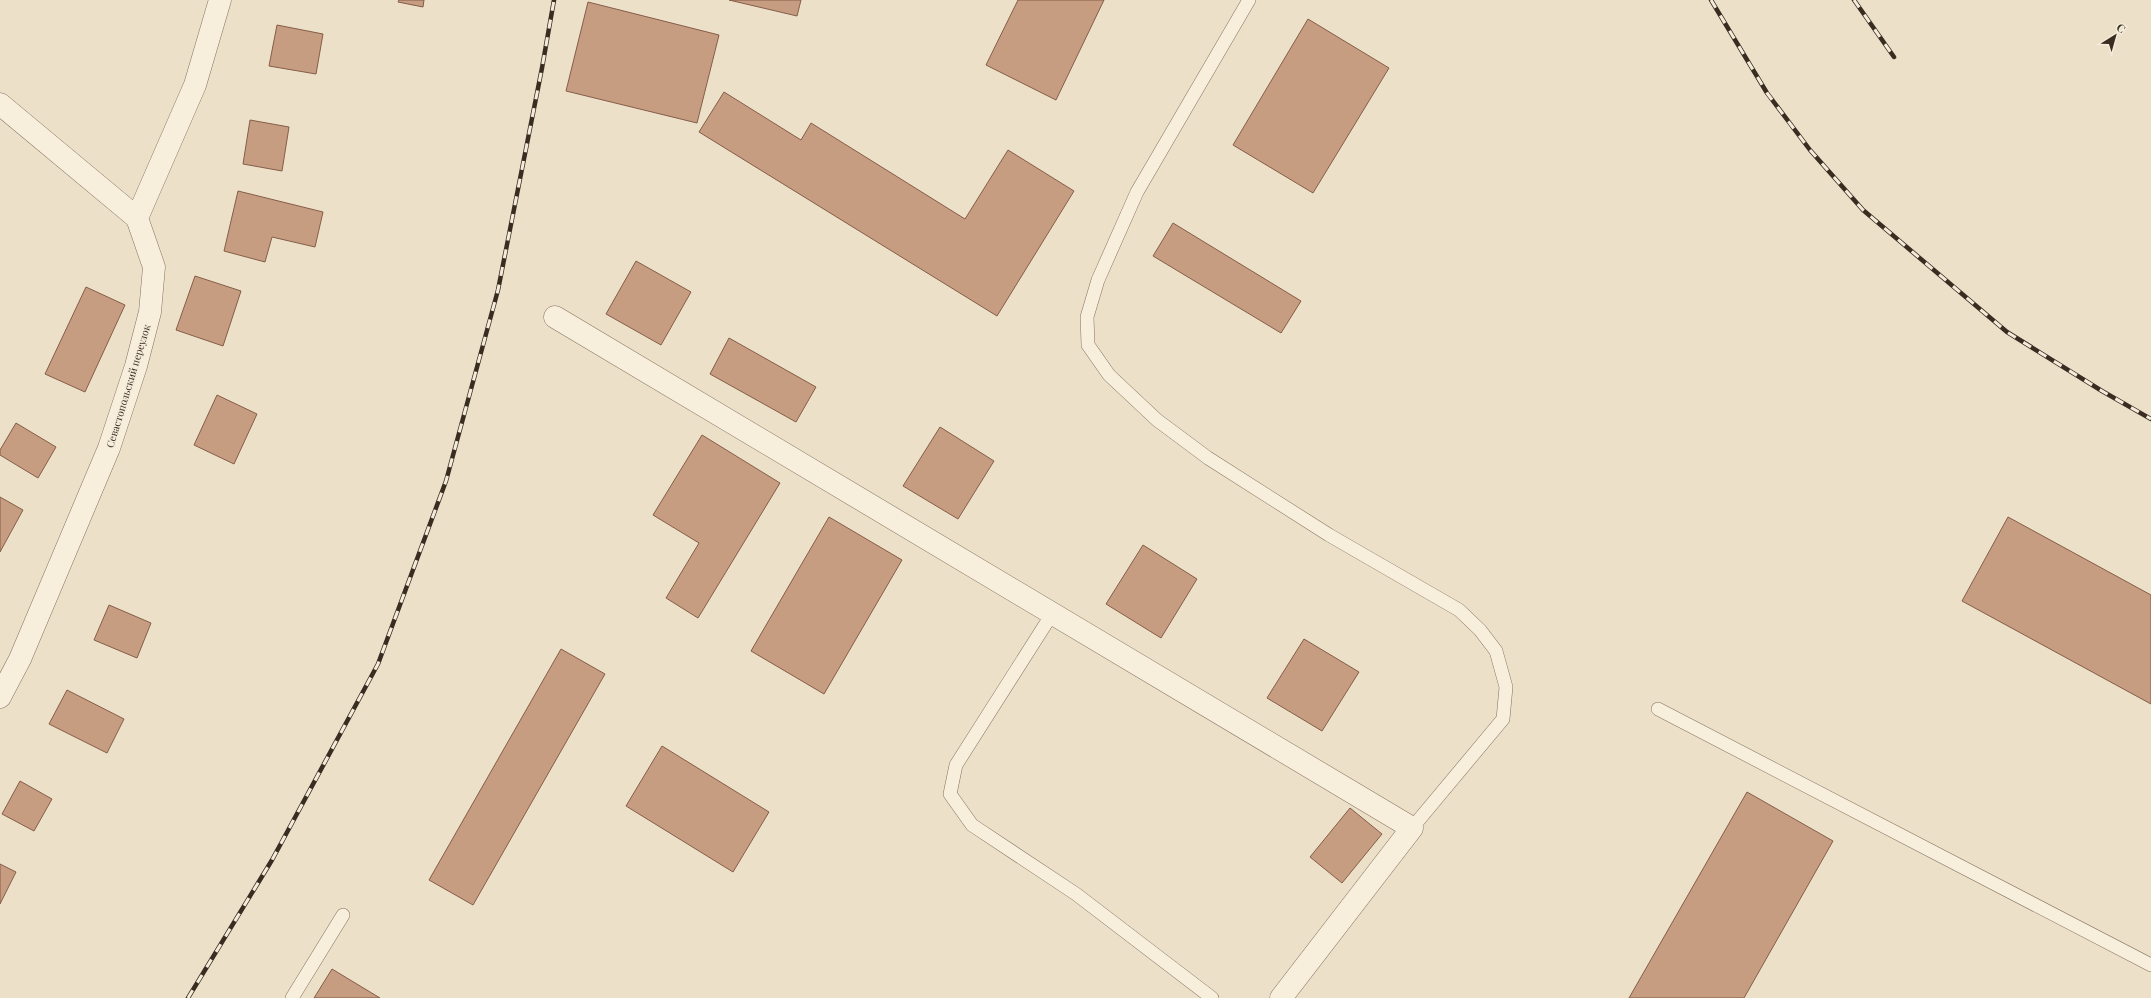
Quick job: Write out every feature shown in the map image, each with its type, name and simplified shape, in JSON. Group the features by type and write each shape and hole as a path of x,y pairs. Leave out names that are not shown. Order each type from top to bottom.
{"street":[{"path":"0,104 137,218 195,85 220,0"},
{"name":"Севастопольский переулок","path":"0,696 20,659 109,448 136,366 150,312 154,267 137,218"},
{"path":"555,317 1412,828 1281,998"}],"lane":[{"path":"1249,0 1137,192 1098,280 1087,317 1088,345 1108,375 1157,420 1208,458 1329,535 1459,610 1480,630 1496,651 1506,687 1503,719 1412,828"},
{"path":"1052,614 956,765 950,794 972,825 1076,894 1212,998"},
{"path":"1658,709 2151,965"},
{"path":"292,998 344,915"}],"building":[{"path":"399,0 424,0 423,7 398,2"},
{"path":"729,0 801,0 797,16"},
{"path":"1018,0 1104,0 1056,100 986,65"},
{"path":"588,2 719,35 697,123 566,91"},
{"path":"1308,19 1389,68 1313,193 1233,145"},
{"path":"277,25 323,34 316,74 269,66"},
{"path":"724,92 801,140 811,123 965,219 1008,150 1074,191 997,316 699,132"},
{"path":"250,120 289,127 282,171 243,164"},
{"path":"238,191 323,212 315,247 272,237 265,262 224,251"},
{"path":"1173,223 1301,301 1281,333 1153,256"},
{"path":"636,261 691,292 661,345 606,314"},
{"path":"195,276 241,291 223,346 176,330"},
{"path":"86,287 125,305 85,392 45,374"},
{"path":"729,338 816,387 796,422 710,374"},
{"path":"217,395 257,414 234,464 194,445"},
{"path":"16,423 56,447 38,478 0,455 0,450"},
{"path":"940,427 994,461 958,519 903,486"},
{"path":"702,435 780,483 698,618 666,598 699,543 653,515"},
{"path":"0,497 23,510 0,552"},
{"path":"829,517 902,560 824,694 751,651"},
{"path":"2008,517 2151,595 2151,704 1962,601"},
{"path":"1143,545 1197,579 1161,638 1106,604"},
{"path":"109,605 151,623 137,658 94,640"},
{"path":"1304,639 1359,672 1322,731 1267,698"},
{"path":"561,649 605,674 473,905 429,880"},
{"path":"67,690 124,719 107,753 49,724"},
{"path":"662,746 769,812 733,872 626,806"},
{"path":"20,781 52,799 34,831 2,814"},
{"path":"1747,792 1833,841 1744,998 1629,998"},
{"path":"1350,808 1382,834 1342,883 1310,857"},
{"path":"0,864 16,872 0,904"},
{"path":"332,969 380,998 314,998"}],"railway":[{"path":"188,998 272,860 378,664 446,481 498,290 554,0"},
{"path":"1711,0 1767,93 1810,150 1863,210 2007,332 2102,391 2151,419"},
{"path":"1854,0 1894,57"}]}
